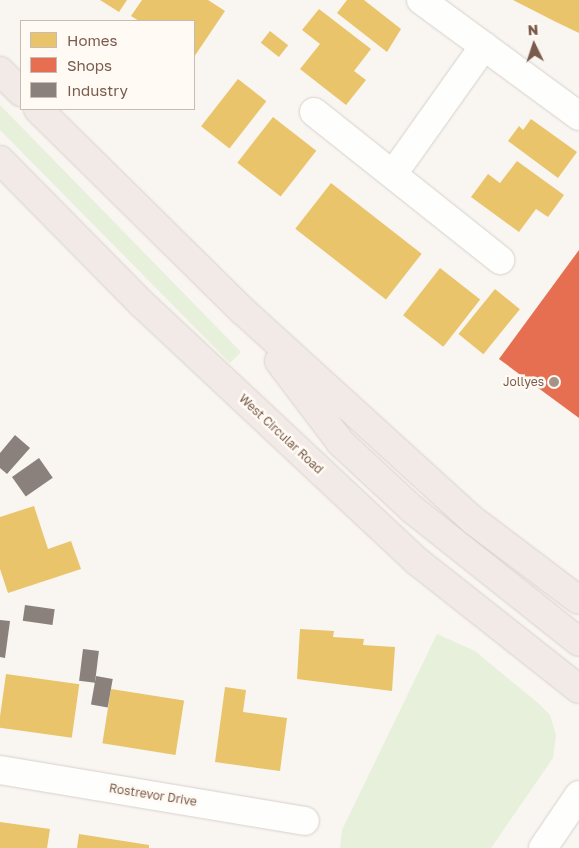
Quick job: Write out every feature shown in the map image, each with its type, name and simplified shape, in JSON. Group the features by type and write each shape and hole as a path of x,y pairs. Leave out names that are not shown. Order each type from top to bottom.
{"highway":[{"path":"0,71 20,91"},
{"path":"39,110 242,311 474,520 579,600"},
{"name":"West Circular Road","path":"0,160 141,303 418,562 579,689"},
{"path":"242,311 341,443 412,510 579,642"}],"street":[{"path":"421,0 579,116"},
{"path":"393,174 484,46"},
{"path":"314,112 500,260"},
{"name":"Rostrevor Drive","path":"0,770 305,821"},
{"path":"543,848 579,795"}],"green space":[{"path":"0,105 241,352 230,363 0,130"},
{"path":"437,634 475,651 550,715 556,735 553,758 491,848 340,848 342,830"}],"building: Homes":[{"path":"100,0 127,0 119,12"},
{"path":"142,0 208,0 225,11 195,56 195,20 137,20 131,16"},
{"path":"347,0 364,0 401,29 387,52 337,13"},
{"path":"513,0 579,0 579,33 554,21"},
{"path":"319,9 371,49 354,71 366,80 346,105 300,69 320,44 302,30"},
{"path":"270,31 288,45 279,57 261,43"},
{"path":"238,79 266,101 229,148 201,126"},
{"path":"273,117 316,151 281,197 237,163"},
{"path":"531,119 577,152 558,178 508,141 519,126 523,130"},
{"path":"517,161 564,195 548,217 536,209 519,232 471,197 488,174 500,183"},
{"path":"331,183 422,254 386,300 295,229"},
{"path":"440,268 480,299 443,347 403,315"},
{"path":"495,289 520,309 483,354 458,334"},
{"path":"34,506 48,549 71,541 81,569 8,593 0,569 0,517"},
{"path":"300,629 334,631 333,637 364,639 363,645 395,647 392,691 297,679"},
{"path":"6,674 79,684 72,738 0,728"},
{"path":"225,687 246,690 243,712 287,718 280,771 215,762"},
{"path":"111,689 184,701 175,755 102,743"},
{"path":"0,822 50,829 47,848 0,848"},
{"path":"79,834 149,845 149,848 77,848"}],"building: Shops":[{"path":"579,250 579,418 499,359"}],"building: Industry":[{"path":"15,435 30,448 7,474 0,468 0,453"},
{"path":"39,458 53,478 26,497 12,477"},
{"path":"25,605 55,609 52,625 23,621"},
{"path":"0,620 10,621 5,658 0,657"},
{"path":"83,649 99,651 95,683 79,681"},
{"path":"96,676 113,679 108,708 91,705"}],"place":[{"name":"Jollyes","path":"554,382"}]}
